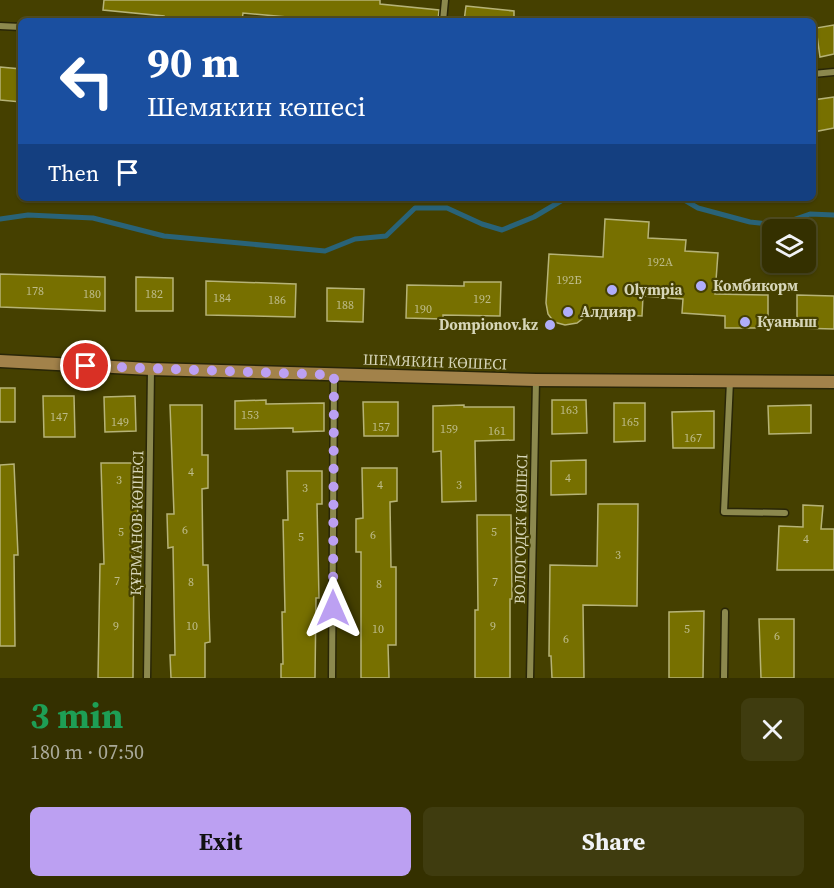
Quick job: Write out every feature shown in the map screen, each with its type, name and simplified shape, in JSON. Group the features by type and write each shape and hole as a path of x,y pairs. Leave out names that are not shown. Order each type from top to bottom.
{"main road":[{"name":"ШЕМЯКИН КӨШЕСІ","path":"0,361 334,375 536,380 834,382"}],"street":[{"path":"442,18 445,0"},
{"path":"0,26 18,27"},
{"path":"816,74 834,72"},
{"name":"ҚҰРМАНОВ КӨШЕСІ","path":"147,678 151,369"},
{"path":"332,678 334,375"},
{"name":"ВОЛОГОДСК КӨШЕСІ","path":"530,678 536,380"},
{"path":"730,381 724,512 785,513"},
{"path":"724,678 725,612"}],"building":[{"path":"104,0 380,0 380,4 439,10 438,18 298,18 243,13 242,18 164,18 164,16 103,10"},
{"path":"466,6 514,11 514,18 464,18"},
{"path":"834,25 834,54 820,57 816,28"},
{"path":"0,67 18,69 18,102 0,100"},
{"path":"834,97 834,128 816,131 816,100"},
{"path":"605,219 649,222 648,238 686,240 685,251 718,253 715,294 768,295 768,328 725,328 725,316 682,313 683,299 643,296 642,316 590,313 577,323 565,325 554,322 548,314 546,303 549,254 603,257"},
{"path":"0,274 105,277 105,311 0,307"},
{"path":"136,277 173,278 173,311 136,311"},
{"path":"206,281 296,284 295,317 206,315"},
{"path":"464,282 501,282 500,316 443,315 443,319 406,318 407,285 464,286"},
{"path":"327,288 364,289 363,322 327,321"},
{"path":"797,295 834,296 834,329 797,328"},
{"path":"0,388 15,388 15,422 0,422"},
{"path":"43,396 74,396 75,437 44,437"},
{"path":"135,396 136,431 105,432 104,397"},
{"path":"266,400 266,404 324,403 324,431 293,432 293,428 235,429 235,401"},
{"path":"552,400 586,400 587,433 552,434"},
{"path":"363,402 398,402 398,436 364,436"},
{"path":"614,403 645,403 645,441 614,442"},
{"path":"170,405 202,405 202,455 208,455 208,488 202,489 203,565 208,565 210,642 205,643 205,678 171,678 170,655 175,655 173,547 168,548 167,514 174,514"},
{"path":"464,405 464,407 514,407 514,440 475,441 476,501 442,502 441,451 433,452 433,406"},
{"path":"811,405 811,433 769,434 768,406"},
{"path":"714,411 714,448 673,448 672,412"},
{"path":"586,460 586,494 551,495 551,461"},
{"path":"101,463 136,463 139,549 134,549 133,678 98,678 100,564 104,564"},
{"path":"14,464 18,555 14,555 15,646 0,646 0,465"},
{"path":"362,468 397,468 397,501 390,502 391,567 396,567 396,645 388,645 389,678 361,678 361,552 356,552 356,519 363,518"},
{"path":"287,471 322,471 322,504 317,504 319,598 316,598 315,678 281,678 282,612 285,612 283,520 288,520"},
{"path":"598,504 638,504 637,606 583,605 584,678 552,678 551,656 549,656 550,565 597,566"},
{"path":"803,505 823,506 821,529 834,529 834,570 777,570 779,526 803,527"},
{"path":"477,515 511,515 510,678 475,678 475,610 478,610"},
{"path":"704,611 703,678 669,678 669,612"},
{"path":"759,619 794,619 794,678 761,678"}],"waterway":[{"path":"0,219 28,215 93,218 164,236 325,251 355,239 386,236 415,208 447,208 482,224 502,230 534,217 561,201"},
{"path":"686,201 698,208 750,222 778,225 810,214 834,215"}],"place":[{"name":"Комбикорм","path":"701,286"},
{"name":"Olympia","path":"612,290"},
{"name":"Алдияр","path":"568,312"},
{"name":"Куаныш","path":"745,322"},
{"name":"Dompionov.kz","path":"550,325"}],"route":[{"path":"86,366 334,375 333,608"}]}
